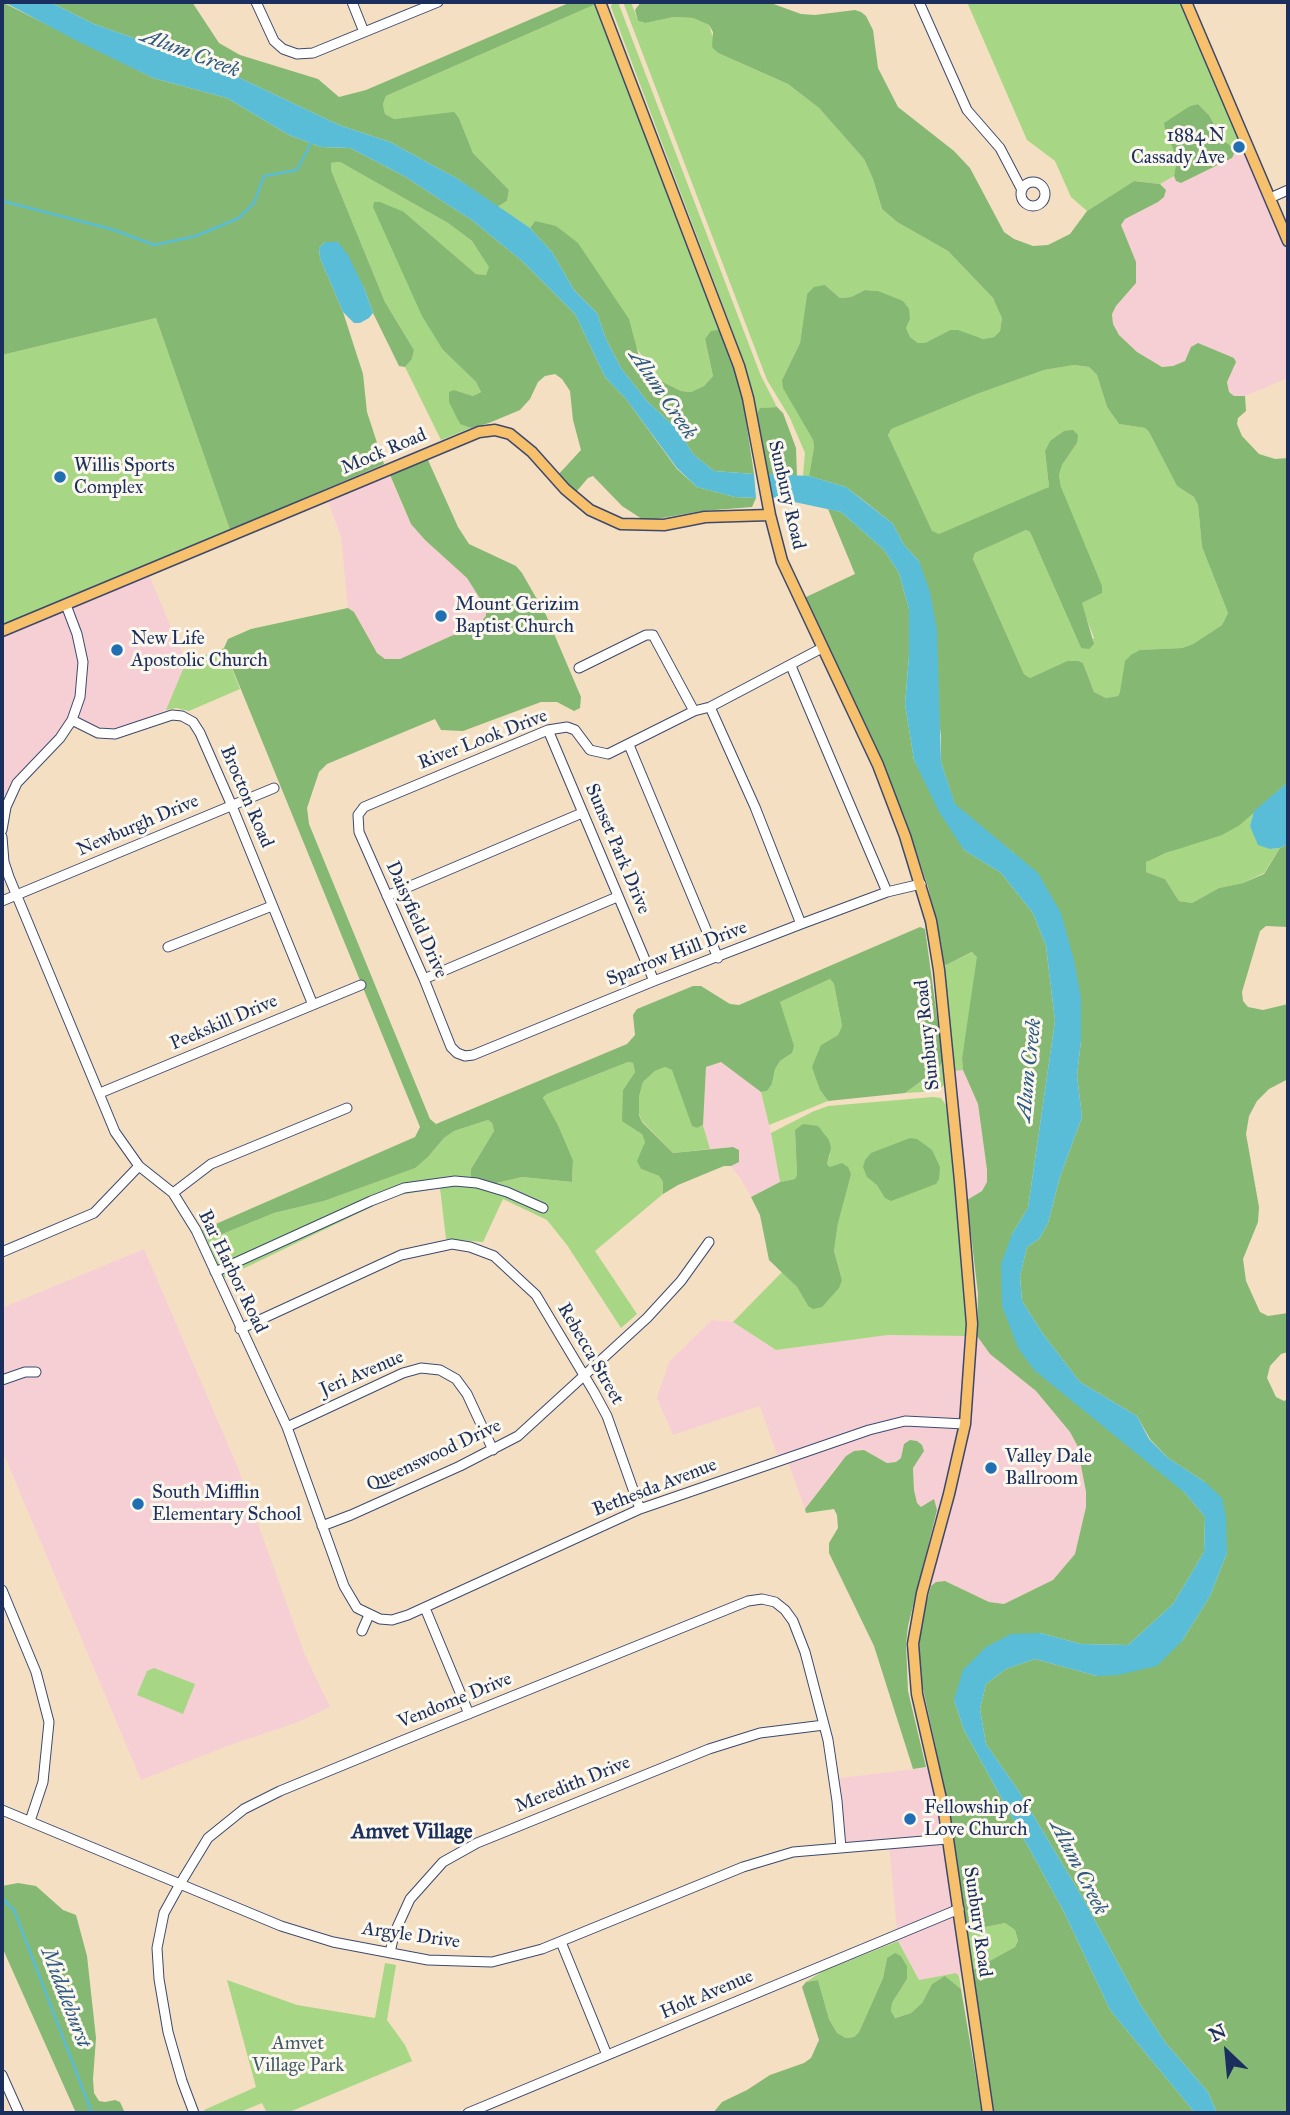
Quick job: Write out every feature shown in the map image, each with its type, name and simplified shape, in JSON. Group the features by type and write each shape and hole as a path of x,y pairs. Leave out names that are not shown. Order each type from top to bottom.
{"main road":[{"name":"Sunbury Road","path":"600,2 728,333 748,398 769,512 782,561 878,765 921,884 931,921 939,970 967,1242 972,1324 965,1424 957,1464 922,1593 913,1644 917,1694 944,1812 988,2113"},
{"path":"1186,2 1288,241"},
{"name":"Mock Road","path":"2,631 470,435 495,430 510,434 532,452 565,489 590,510 621,524 664,525 705,517 769,512"}],"street":[{"path":"256,2 274,41 283,49 297,54 313,53 438,2"},
{"path":"352,2 364,32"},
{"path":"919,2 967,110 1000,148 1022,190"},
{"path":"1270,198 1288,190"},
{"path":"2,830 6,807 18,783 60,738 72,720 82,686 83,662 77,634 66,605"},
{"path":"579,668 646,635 653,635 694,711"},
{"path":"718,958 629,745 694,711 710,707 822,648"},
{"path":"791,666 887,892"},
{"path":"710,707 755,807 801,924"},
{"name":"Brocton Road","path":"72,720 99,733 115,734 172,715 182,716 193,722 232,806 313,1005"},
{"name":"River Look Drive","path":"364,807 548,730 567,727 575,730 590,750 608,754 629,745"},
{"name":"Sunset Park Drive","path":"548,730 654,981"},
{"name":"Newburgh Drive","path":"2,901 274,788"},
{"name":"Daisyfield Drive","path":"364,807 358,815 359,832 451,1047"},
{"path":"387,896 582,813"},
{"name":"Bar Harbor Road","path":"2,837 4,862 16,895 115,1132 139,1166 173,1193 196,1230 286,1427 344,1586 357,1608 369,1615"},
{"name":"Sparrow Hill Drive","path":"451,1047 465,1056 473,1055 801,924 887,892 921,884"},
{"path":"424,979 617,897"},
{"path":"168,947 272,906"},
{"name":"Peekskill Drive","path":"100,1094 362,985"},
{"path":"173,1193 211,1164 347,1108"},
{"path":"2,1252 94,1213 139,1166"},
{"path":"215,1272 404,1188 456,1181 477,1183 507,1192 543,1208"},
{"name":"Queenswood Drive","path":"322,1526 494,1450 533,1425 647,1318 681,1280 709,1242"},
{"name":"Rebecca Street","path":"240,1329 401,1255 452,1244 494,1256 536,1295 585,1377 607,1416 640,1509"},
{"name":"Jeri Avenue","path":"286,1427 403,1373 421,1368 440,1370 456,1379 467,1394 494,1450"},
{"path":"2,1380 25,1372 36,1372"},
{"name":"Bethesda Avenue","path":"369,1615 392,1620 425,1608 640,1509 869,1430 905,1421 965,1424"},
{"path":"2,1590 36,1672 49,1721 43,1782 30,1821"},
{"name":"Vendome Drive","path":"194,2113 168,2032 157,1948 164,1913 208,1838 244,1809 280,1791 748,1601 762,1599 775,1602 786,1610 793,1621 805,1652 824,1725"},
{"path":"425,1608 469,1714"},
{"path":"362,1632 369,1615"},
{"path":"824,1725 837,1801 841,1848"},
{"name":"Meredith Drive","path":"390,1953 394,1934 410,1899 443,1862 477,1843 709,1749 760,1733 824,1725"},
{"name":"Argyle Drive","path":"2,1810 281,1926 333,1942 428,1960 492,1962 542,1949 743,1867 793,1852 947,1839"},
{"name":"Holt Avenue","path":"468,2113 959,1909"},
{"path":"561,1942 607,2055"},
{"path":"2,2075 19,2113"}],"shaded area":[{"path":"1251,143 1288,227 1288,378 1245,396 1234,397 1229,392 1227,382 1236,362 1191,347 1185,361 1162,367 1137,352 1119,335 1113,324 1112,314 1136,283 1136,262 1122,231 1121,225 1125,219 1164,197 1166,190 1160,184 1174,176 1176,181 1181,183 1232,158 1236,150"},
{"path":"384,464 411,524 467,578 486,608 486,616 480,623 400,659 385,659 377,653 354,612 348,608 341,537 324,490"},
{"path":"145,566 186,662 166,710 124,727 110,729 72,716 9,795 2,795 2,625"},
{"path":"721,1062 761,1092 771,1133 780,1182 751,1197 731,1166 739,1162 729,1147 710,1149 703,1125 706,1067"},
{"path":"963,1070 978,1104 987,1182 982,1191 967,1200 956,1202 944,1072"},
{"name":"South Mifflin Elementary School","path":"144,1249 238,1468 305,1655 330,1707 298,1722 141,1780 2,1450 2,1308"},
{"path":"712,1320 733,1322 776,1350 888,1335 977,1336 990,1354 1036,1391 1070,1432 1077,1445 1086,1492 1086,1507 1075,1554 1053,1580 1004,1604 989,1602 945,1581 931,1586 919,1583 937,1510 921,1507 917,1503 914,1490 913,1468 924,1451 888,1463 864,1450 854,1451 837,1466 805,1509 786,1456 778,1458 760,1406 673,1435 657,1398 669,1362"},
{"path":"940,1766 973,1970 959,1976 956,1973 919,1980 898,1941 889,1844 838,1847 832,1779"}],"green space":[{"path":"2,2 153,78 227,98 289,135 321,147 350,148 404,176 473,221 522,261 575,314 605,377 626,399 677,469 697,487 735,497 756,498 752,507 702,511 645,521 622,506 593,476 576,492 557,476 581,450 573,420 570,391 555,374 545,376 538,382 530,399 520,410 471,428 460,424 449,402 449,392 454,390 473,396 481,392 476,382 443,350 422,316 373,207 374,202 404,212 476,274 486,275 489,267 472,241 448,223 340,162 331,163 331,170 385,302 414,350 412,359 405,367 399,366 365,290 338,242 325,242 319,248 320,258 343,312 363,374 367,412 384,464 230,530 156,318 2,355"},
{"path":"50,2 192,2 219,43 240,55 318,79 339,97 366,90 571,2 596,4 386,96 383,104 385,114 394,119 454,112 473,153 509,190 507,201 497,207 458,179 390,142 339,125 221,69 94,24"},
{"path":"618,2 761,376 777,407 761,408 757,414 734,335 611,7 612,3"},
{"path":"623,2 631,2 638,21 644,23 674,17 693,18 709,25 718,53 788,84 819,108 864,159 882,209 897,222 948,251 993,298 1000,312 1000,331 994,337 983,339 950,330 925,343 918,343 910,337 906,328 910,319 878,291 865,290 851,297 840,298 825,285 807,294 800,343 782,380 813,440 809,476 803,476 805,453 790,418 767,380"},
{"path":"641,2 768,2 801,14 855,10 861,12 873,30 878,68 898,107 954,151 970,168 1004,232 1033,246 1048,245 1070,234 1087,211 1134,181 1160,184 1166,190 1164,197 1125,219 1121,225 1136,262 1136,283 1116,306 1112,314 1113,324 1119,335 1137,352 1162,367 1185,361 1191,347 1198,343 1234,358 1236,362 1227,382 1229,392 1234,396 1245,396 1246,411 1238,418 1237,424 1242,436 1259,454 1275,459 1288,458 1288,782 1240,825 1222,835 1146,862 1146,872 1165,879 1179,901 1192,903 1219,888 1243,883 1264,874 1280,848 1288,844 1288,927 1266,926 1260,931 1242,992 1243,1001 1248,1007 1263,1010 1288,1004 1288,1079 1269,1089 1257,1101 1249,1116 1246,1134 1259,1207 1258,1222 1243,1259 1246,1281 1260,1312 1268,1316 1288,1313 1288,1352 1281,1354 1270,1366 1267,1378 1276,1397 1284,1401 1288,1399 1288,2113 1217,2113 1208,2092 1165,2042 1140,2004 1084,1900 1020,1793 986,1744 980,1709 986,1684 1006,1669 1035,1659 1097,1676 1182,1641 1210,1596 1227,1553 1205,1482 1168,1458 1150,1439 1137,1416 1080,1382 1043,1334 1022,1301 1020,1276 1027,1247 1039,1239 1048,1223 1060,1177 1082,1117 1077,1075 1081,1041 1014,853 955,805 941,762 941,736 919,561 904,545 893,524 863,500 846,487 809,476 813,440 783,388 782,380 800,343 807,294 814,287 825,285 840,298 851,297 865,290 878,291 903,301 909,309 910,319 906,328 910,337 918,343 925,343 950,330 958,330 983,339 994,337 1000,331 1002,318 993,298 948,251 897,222 882,209 864,159 819,108 788,84 718,53 712,47 713,32 709,25 693,18 674,17 645,23 638,21 635,10","holes":["1074,365 1089,367 1097,375 1107,407 1119,424 1145,428 1177,486 1194,497 1198,505 1202,547 1228,613 1222,625 1193,644 1182,648 1140,650 1131,655 1125,661 1118,696 1106,698 1094,692 1083,663 1078,661 1067,661 1030,678 1024,674 973,559 975,553 1026,530 1030,532 1081,648 1089,649 1094,644 1082,603 1102,593 1102,586 1061,487 1059,475 1062,465 1077,443 1078,435 1073,430 1064,431 1050,441 1045,451 1049,487 939,534 932,531 888,435 891,429 1044,370"]},
{"path":"967,2 1181,2 1243,147 1236,150 1223,140 1209,115 1198,104 1190,106 1165,129 1177,159 1174,176 1160,184 1134,181 1087,211 1071,197 1055,161 1027,140"},
{"path":"596,4 724,333 705,339 713,376 704,386 691,392 681,391 663,382 535,221 530,228 497,207 507,201 509,190 473,153 459,118 454,113 394,119 385,114 383,104 386,96"},
{"path":"1198,104 1209,115 1223,140 1236,150 1232,158 1181,183 1176,181 1174,176 1177,159 1164,123 1190,106"},
{"path":"340,162 448,223 472,241 490,267 486,275 476,274 404,212 443,350 476,382 481,392 473,396 454,390 459,423 471,428 441,440 405,367 412,359 414,350 385,302 331,170 331,163"},
{"path":"535,221 556,226 578,243 629,319 638,353 663,382 681,391 691,392 704,386 713,376 705,339 711,331 724,333 741,388 754,474 714,471 693,454 678,430 647,401 621,368 606,339 597,313 574,290 552,252 530,228"},
{"path":"156,318 230,530 2,625 2,355"},
{"path":"1074,365 1089,367 1097,375 1107,407 1119,424 1145,428 1149,432 1177,486 1194,497 1198,505 1202,547 1228,613 1222,625 1193,644 1182,648 1141,650 1118,696 1106,698 1094,692 1083,663 1067,661 1030,678 1024,674 973,559 975,553 1026,530 1030,532 1081,648 1094,638 1082,603 1101,593 1061,487 1059,475 1062,465 1077,443 1064,431 1050,442 1045,451 1049,487 1043,491 939,535 932,532 888,435 890,429 977,394 1044,370"},
{"path":"777,407 783,413 796,448 797,476 767,474 757,414 760,408"},
{"path":"428,460 458,527 469,544 516,566 522,573 546,615 581,697 580,708 574,711 557,702 541,702 463,731 441,730 435,719 327,764 319,772 307,808 309,824 430,1119 436,1124 627,1044 635,1035 633,1015 637,1009 693,986 701,986 730,1004 739,1005 920,927 925,929 943,1060 939,1068 905,1093 828,1101 820,1090 812,1067 821,1045 838,1035 842,1026 834,984 830,979 780,1002 794,1046 792,1053 780,1061 775,1069 772,1084 767,1091 761,1092 721,1062 706,1067 703,1125 697,1128 692,1126 672,1070 665,1067 655,1071 643,1082 639,1097 639,1115 642,1122 673,1153 733,1147 739,1150 739,1162 731,1166 724,1166 663,1194 663,1182 659,1176 641,1169 637,1161 645,1142 642,1134 622,1121 623,1090 635,1072 633,1063 628,1062 547,1094 543,1098 573,1160 572,1182 522,1177 484,1186 471,1181 471,1169 494,1131 488,1120 454,1131 415,1168 324,1201 274,1213 215,1237 206,1238 202,1230 415,1137 420,1127 224,648 228,639 251,629 348,608 354,612 377,653 385,659 400,659 480,623 486,616 486,608 467,578 411,524 390,475"},
{"path":"828,509 841,512 884,550 899,573 909,609 905,704 914,760 964,850 1001,873 1033,913 1046,946 1055,1021 1028,1208 1012,1234 1002,1306 1185,1493 1205,1517 1204,1552 1173,1604 1128,1645 1081,1644 1040,1633 954,1700 964,1730 1064,1912 1110,2010 1195,2113 993,2113 972,1974 973,1970 1015,1947 1018,1941 1015,1930 1005,1923 976,1929 966,1926 948,1804 922,1684 919,1647 921,1622 931,1586 936,1582 945,1581 989,1602 1004,1604 1053,1580 1075,1554 1086,1507 1086,1492 1077,1445 1070,1432 1036,1391 990,1354 977,1336 978,1294 967,1200 982,1191 987,1182 987,1170 978,1104 963,1070 962,1058 977,957 972,952 946,965 943,963 941,942 928,887 905,818 873,742 804,598 855,574"},
{"path":"224,648 240,689 189,711 176,708 166,710 186,662"},
{"path":"1254,811 1250,826 1270,849 1280,848 1264,873 1243,883 1219,888 1192,903 1179,901 1165,879 1146,872 1146,862 1151,859 1240,825"},
{"path":"973,952 977,963 962,1058 963,1070 953,1071 943,963 946,965"},
{"path":"830,979 834,984 842,1026 838,1035 821,1045 820,1090 828,1101 769,1125 761,1092 767,1091 772,1084 780,1061 792,1053 780,1002"},
{"path":"943,1060 945,1084 938,1091 905,1093 939,1068"},
{"path":"628,1062 633,1063 635,1072 623,1090 645,1141 641,1169 659,1176 663,1182 663,1194 595,1251 637,1314 621,1328 567,1245 547,1220 503,1199 483,1242 446,1239 440,1188 394,1196 224,1278 206,1238 215,1237 274,1213 324,1201 414,1168 454,1131 488,1120 494,1131 471,1169 484,1186 522,1177 572,1182 573,1160 543,1099 547,1094"},
{"path":"665,1067 673,1070 692,1125 697,1128 703,1125 710,1149 673,1153 642,1121 639,1114 639,1097 643,1082 655,1071"},
{"path":"941,1098 946,1105 965,1280 967,1336 888,1335 776,1350 733,1322 782,1272 797,1287 808,1306 842,1280 834,1251 838,1223 830,1167 827,1164 830,1154 795,1130 797,1175 795,1179 780,1182 771,1133 828,1106"},
{"path":"803,1124 818,1126 829,1140 831,1148 827,1164 830,1167 842,1163 848,1167 851,1174 838,1223 834,1251 842,1280 839,1288 822,1307 813,1309 808,1306 797,1287 769,1260 760,1215 751,1197 780,1182 795,1179 795,1130"},
{"path":"910,1138 917,1139 932,1150 940,1167 939,1179 936,1184 891,1201 885,1198 877,1185 867,1177 863,1167 865,1160 871,1153"},
{"path":"910,1440 917,1441 924,1451 913,1468 917,1503 921,1507 934,1499 937,1510 908,1626 906,1644 908,1691 926,1767 913,1769 874,1646 829,1553 829,1543 838,1528 837,1515 834,1509 806,1513 805,1509 846,1456 854,1451 864,1450 887,1463 896,1462 901,1458 904,1444"},
{"path":"154,1668 195,1684 183,1714 137,1695 147,1671"},
{"path":"18,1883 36,1886 63,1910 76,1915 87,1956 96,2038 94,2093 99,2101 120,2102 125,2113 76,2113 2,1947 2,1886"},
{"path":"1005,1923 1015,1930 1018,1942 1015,1947 973,1970 966,1926 976,1929"},
{"path":"898,1941 919,1980 956,1973 961,1989 946,1977 940,1979 932,1984 922,2003 911,2013 894,2018 892,2003 907,1979 907,1966 901,1956 887,1958 883,1978 859,2032 854,2037 846,2038 837,2033 829,2019 818,1980 806,1982 823,1971"},
{"path":"895,1953 901,1956 907,1966 907,1979 892,2003 891,2011 895,2018 911,2013 922,2003 932,1984 945,1976 961,1989 982,2113 713,2113 722,2102 770,2075 811,2058 819,2040 802,1987 806,1982 818,1980 829,2019 837,2033 846,2038 854,2037 859,2032 883,1978 887,1958"},
{"name":"Amvet Village Park","path":"385,1963 396,1965 387,2020 405,2045 412,2061 287,2113 267,2113 262,2103 238,2113 206,2113 204,2110 256,2087 227,1980 297,2005 375,2018"}],"water":[{"path":"4,2 50,2 94,24 221,69 339,125 390,142 458,179 530,228 552,252 574,290 597,313 606,339 621,368 647,401 678,430 693,454 714,471 754,474 756,498 735,497 697,487 677,468 626,399 605,377 575,314 522,261 473,221 404,176 350,148 321,147 289,135 227,98 153,78"},
{"path":"325,242 338,242 348,255 365,290 373,313 360,323 354,323 343,312 320,258 319,248"},
{"path":"767,474 809,476 846,487 893,524 904,545 919,561 930,592 937,630 941,762 955,804 1038,873 1061,913 1081,998 1081,1041 1077,1075 1082,1117 1060,1177 1048,1223 1039,1239 1027,1247 1020,1276 1022,1301 1043,1334 1080,1382 1137,1416 1149,1439 1168,1458 1205,1482 1222,1498 1226,1517 1227,1553 1210,1596 1182,1641 1157,1666 1118,1675 1097,1676 1035,1659 1006,1669 986,1684 980,1709 986,1744 1020,1793 1084,1900 1140,2004 1165,2042 1208,2092 1217,2113 1195,2113 1110,2010 1064,1912 964,1730 954,1700 963,1670 986,1647 1011,1634 1040,1633 1081,1644 1128,1645 1173,1604 1204,1552 1205,1517 1185,1493 1034,1370 1018,1348 1002,1306 1001,1264 1012,1234 1028,1208 1055,1021 1046,946 1033,913 1001,873 964,850 939,812 914,760 905,704 909,609 899,573 884,550 841,512 771,497"},
{"path":"1288,782 1288,844 1270,849 1258,845 1250,826 1254,811"}],"waterway":[{"path":"2,201 111,229 154,245 196,236 239,218 254,203 264,176 297,170 311,143"},
{"name":"Middlehurst","path":"2,1898 14,1910 92,2113"}],"place":[{"name":"1884 N Cassady Ave","path":"1239,147"},
{"name":"Willis Sports Complex","path":"60,477"},
{"name":"Mount Gerizim Baptist Church","path":"441,616"},
{"name":"New Life Apostolic Church","path":"117,650"},
{"name":"Valley Dale Ballroom","path":"991,1468"},
{"name":"South Mifflin Elementary School","path":"138,1504"},
{"name":"Fellowship of Love Church","path":"910,1819"}],"district":[{"name":"Amvet Village","path":"412,1833"}],"water label":[{"name":"Alum Creek","path":"190,54"},
{"name":"Alum Creek","path":"662,395"},
{"name":"Alum Creek","path":"1030,1070"},
{"name":"Alum Creek","path":"1078,1868"}]}
